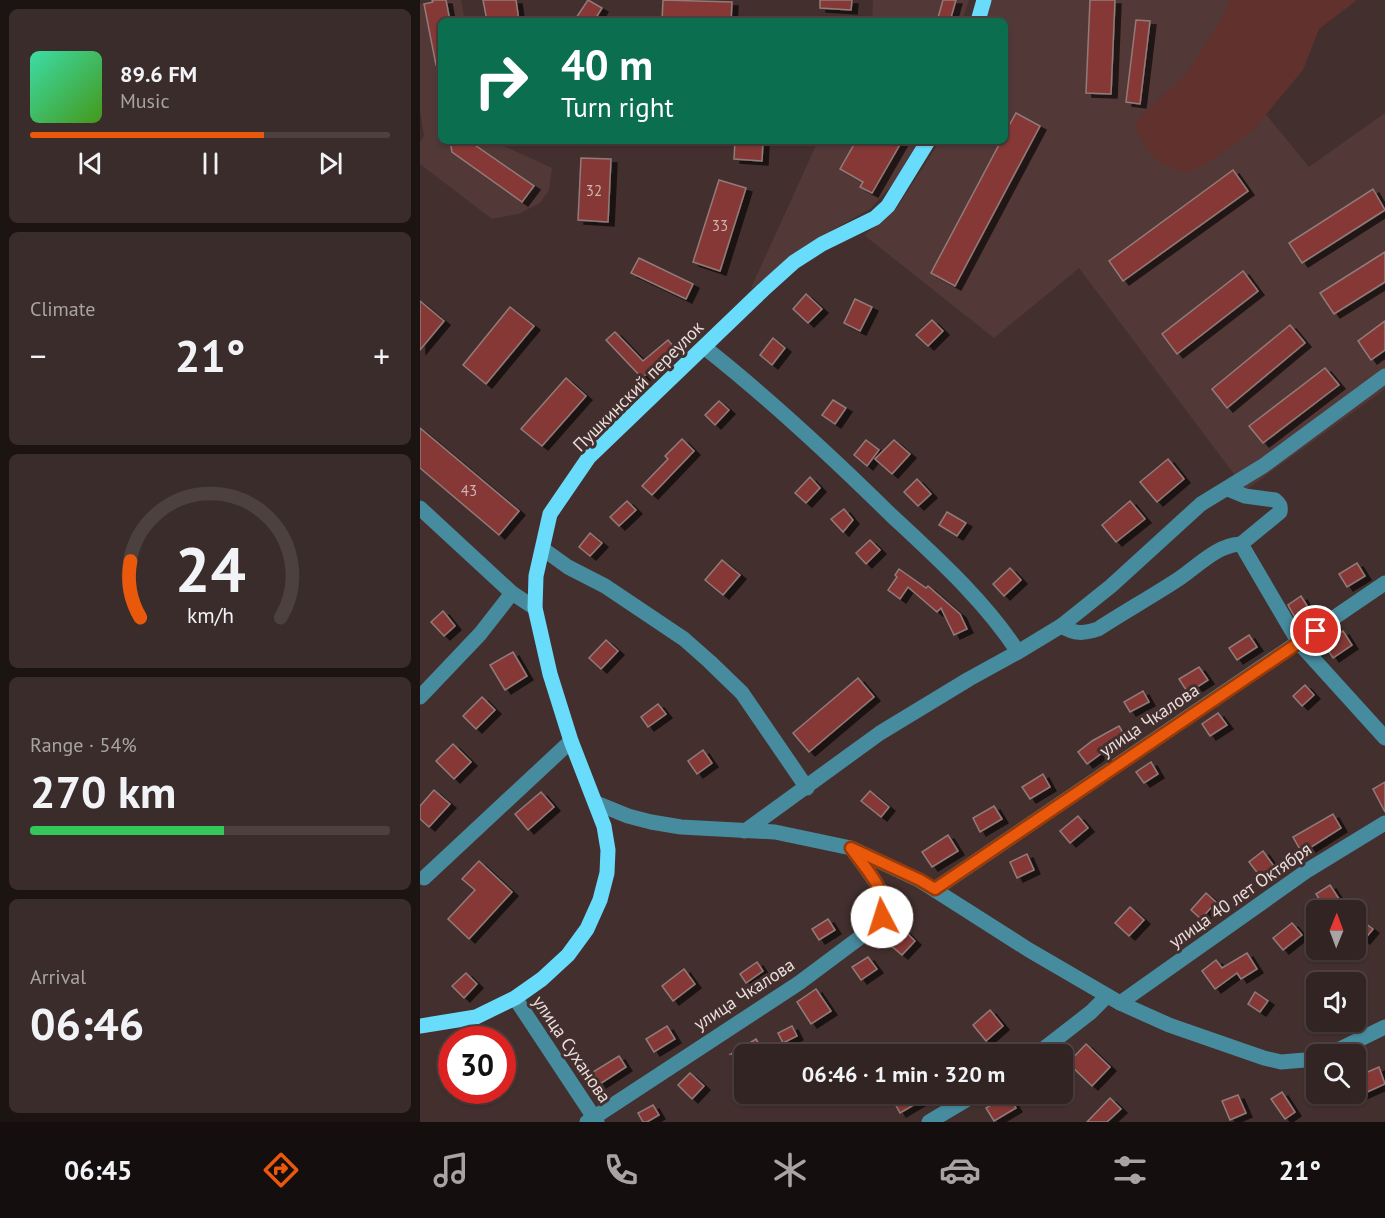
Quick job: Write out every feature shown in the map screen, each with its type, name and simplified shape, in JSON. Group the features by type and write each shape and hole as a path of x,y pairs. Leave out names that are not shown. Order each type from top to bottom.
{"main road":[{"path":"979,18 984,0"},
{"name":"Пушкинский переулок","path":"420,1026 476,1017 515,998 542,979 568,955 586,929 600,900 608,873 608,850 604,826 571,741 550,674 536,608 535,587 550,514 589,458 763,290 794,262 822,244 875,219 888,206 908,177 926,144"}],"street":[{"path":"704,346 778,407 901,524 987,609 1018,652"},
{"path":"745,831 880,733 1061,626 1111,586 1201,504 1263,466 1385,376"},
{"path":"1061,626 1073,633 1085,633 1098,629 1177,580 1211,555 1226,547 1241,544 1280,512 1281,506 1275,500 1245,496 1228,489"},
{"path":"420,508 512,593 536,608"},
{"path":"1241,544 1299,643 1385,738"},
{"path":"543,549 684,639 710,662 742,693 807,788"},
{"name":"улица Чкалова","path":"935,889 1385,583"},
{"path":"420,697 480,634 512,593"},
{"path":"424,878 571,741"},
{"path":"596,803 628,816 651,822 681,827 803,837 851,848 920,880 1029,950 1113,1000 1169,1025 1263,1058 1287,1062 1306,1059"},
{"name":"улица 40 лет Октября","path":"1050,1044 1091,1012 1113,1000 1308,870 1385,823"},
{"name":"улица Чкалова","path":"592,1120 799,983 874,927 882,917 885,903 882,892 851,848"},
{"name":"улица Суханова","path":"515,998 592,1120"},
{"path":"1350,1044 1385,1027"},
{"path":"929,1122 959,1104"}],"shaded area":[{"path":"432,0 461,0 464,18 438,18 438,144 500,144 552,168 549,190 540,203 518,214 492,219 420,164 420,142 424,136 420,111 420,4 432,2"},
{"path":"873,0 969,0 963,18 872,18"},
{"path":"990,0 1277,0 1220,58 1309,167 1385,113 1385,389 1246,490 1079,268 994,338 864,235 896,209 938,144 1008,144 1008,18 985,18"},
{"path":"1229,0 1357,0 1319,29 1303,70 1253,130 1206,164 1186,173 1166,165 1153,156 1134,123 1188,72 1228,8"},
{"path":"817,144 916,144 893,184 870,209 813,241 750,290"}],"building":[{"path":"432,0 446,0 449,18 438,18 438,65 436,65 424,4 433,2"},
{"path":"483,0 516,0 519,18 486,18"},
{"path":"588,0 602,8 596,18 576,18"},
{"path":"663,0 732,2 731,18 662,18"},
{"path":"820,0 852,0 851,10 820,8"},
{"path":"943,0 956,0 951,18 938,18"},
{"path":"1090,0 1115,0 1111,94 1086,93"},
{"path":"1136,20 1150,21 1140,104 1126,102"},
{"path":"1016,113 1040,126 955,286 931,273 999,144 1008,144 1008,128"},
{"path":"451,144 473,144 534,186 522,202 452,152"},
{"path":"735,144 763,144 762,161 734,159"},
{"path":"854,144 900,144 872,193 860,187 863,182 840,169"},
{"path":"581,158 611,159 608,222 578,220"},
{"path":"1233,170 1248,191 1123,281 1109,261"},
{"path":"719,180 746,188 720,271 693,262"},
{"path":"1373,189 1385,210 1302,263 1289,243"},
{"path":"1385,252 1385,282 1334,314 1320,293"},
{"path":"639,258 693,284 686,299 631,273"},
{"path":"1243,271 1258,291 1177,354 1162,334"},
{"path":"806,294 822,309 808,323 793,309"},
{"path":"855,299 872,307 860,331 844,323"},
{"path":"420,301 444,321 420,350"},
{"path":"510,307 534,326 486,384 463,365"},
{"path":"932,320 943,331 928,346 916,335"},
{"path":"1385,321 1385,350 1371,360 1358,341"},
{"path":"1290,325 1305,343 1227,408 1212,389"},
{"path":"615,332 643,361 668,340 675,348 642,378 606,340"},
{"path":"773,338 785,348 772,365 760,355"},
{"path":"1325,368 1339,385 1263,443 1249,426"},
{"path":"566,378 586,396 542,446 521,429"},
{"path":"833,400 846,408 835,424 822,415"},
{"path":"719,401 729,410 715,425 705,415"},
{"path":"420,428 519,511 499,535 420,468"},
{"path":"682,439 694,451 652,495 642,486 668,459 665,456"},
{"path":"866,440 879,450 867,466 854,455"},
{"path":"894,440 910,454 892,474 875,459"},
{"path":"1168,459 1184,479 1157,502 1140,482"},
{"path":"810,477 820,488 806,503 795,493"},
{"path":"917,479 931,494 918,506 904,492"},
{"path":"627,501 636,510 619,526 610,517"},
{"path":"1130,501 1145,519 1116,542 1102,525"},
{"path":"844,509 853,520 843,532 831,519"},
{"path":"947,512 966,523 957,536 939,525"},
{"path":"590,533 602,543 590,556 579,547"},
{"path":"870,540 880,550 866,564 856,553"},
{"path":"722,560 740,575 723,595 705,580"},
{"path":"1357,563 1365,576 1347,587 1339,574"},
{"path":"1010,568 1021,580 1004,596 993,584"},
{"path":"899,569 926,588 928,586 960,614 967,629 954,635 941,608 937,612 908,587 900,599 888,590 897,577 895,575"},
{"path":"1301,596 1311,612 1297,621 1288,605"},
{"path":"443,611 455,626 444,636 431,622"},
{"path":"1343,631 1352,645 1333,658 1324,644"},
{"path":"1249,635 1257,647 1237,660 1229,648"},
{"path":"606,640 618,651 601,669 589,658"},
{"path":"513,652 527,676 505,690 490,665"},
{"path":"1199,667 1208,680 1188,693 1179,679"},
{"path":"858,678 874,697 809,752 793,733"},
{"path":"1305,685 1314,695 1302,706 1293,696"},
{"path":"1143,691 1149,702 1130,712 1124,702"},
{"path":"482,697 495,710 476,729 463,716"},
{"path":"658,704 666,714 648,727 641,717"},
{"path":"1218,713 1227,725 1210,736 1202,724"},
{"path":"1119,726 1126,738 1087,764 1078,752"},
{"path":"453,744 471,762 454,779 436,761"},
{"path":"703,750 712,763 697,774 688,761"},
{"path":"1151,762 1158,774 1144,783 1136,772"},
{"path":"1043,774 1050,787 1030,799 1022,787"},
{"path":"1385,782 1385,812 1373,789"},
{"path":"434,790 450,804 429,827 420,819 420,806"},
{"path":"870,791 889,807 881,817 861,801"},
{"path":"541,792 554,807 528,830 515,814"},
{"path":"994,806 1002,819 980,832 973,818"},
{"path":"1333,814 1341,828 1302,853 1293,837"},
{"path":"1078,816 1088,828 1070,843 1060,831"},
{"path":"948,835 958,851 932,867 922,852"},
{"path":"1263,851 1276,869 1262,879 1249,862"},
{"path":"1027,854 1034,870 1017,878 1010,862"},
{"path":"479,861 512,892 469,939 448,919 475,890 462,879"},
{"path":"1330,885 1340,900 1320,900 1316,894"},
{"path":"1206,893 1216,902 1201,919 1191,910"},
{"path":"1130,907 1144,920 1129,936 1115,923"},
{"path":"828,919 835,930 819,940 812,929"},
{"path":"1292,923 1302,935 1283,950 1273,938"},
{"path":"1366,924 1373,929 1366,938"},
{"path":"903,929 915,941 902,955 889,944"},
{"path":"1247,953 1257,969 1241,979 1237,973 1215,989 1202,971 1216,960 1222,968"},
{"path":"868,957 877,969 861,980 852,967"},
{"path":"757,962 763,971 746,983 740,974"},
{"path":"684,969 695,984 673,1001 662,986"},
{"path":"466,973 477,984 464,998 452,986"},
{"path":"816,989 831,1011 811,1024 797,1002"},
{"path":"1255,992 1268,1001 1260,1012 1248,1004"},
{"path":"990,1010 1003,1026 986,1041 973,1025"},
{"path":"667,1026 675,1039 654,1052 646,1039"},
{"path":"792,1026 797,1036 783,1043 778,1033"},
{"path":"756,1039 759,1044 748,1044"},
{"path":"1086,1044 1110,1067 1092,1086 1073,1068 1073,1058"},
{"path":"619,1056 626,1067 600,1084 593,1072"},
{"path":"1379,1067 1385,1084 1366,1093 1366,1073"},
{"path":"690,1073 704,1086 692,1099 678,1085"},
{"path":"1282,1092 1295,1112 1285,1119 1271,1099"},
{"path":"1238,1095 1246,1113 1230,1120 1222,1101"},
{"path":"1110,1098 1121,1109 1107,1122 1087,1122"},
{"path":"895,1104 916,1104 900,1113"},
{"path":"993,1104 1014,1104 1016,1108 994,1121 986,1108"},
{"path":"653,1105 659,1115 643,1122 638,1113"}],"route":[{"path":"882,917 885,910 882,892 851,848 935,889 1316,631"}]}
